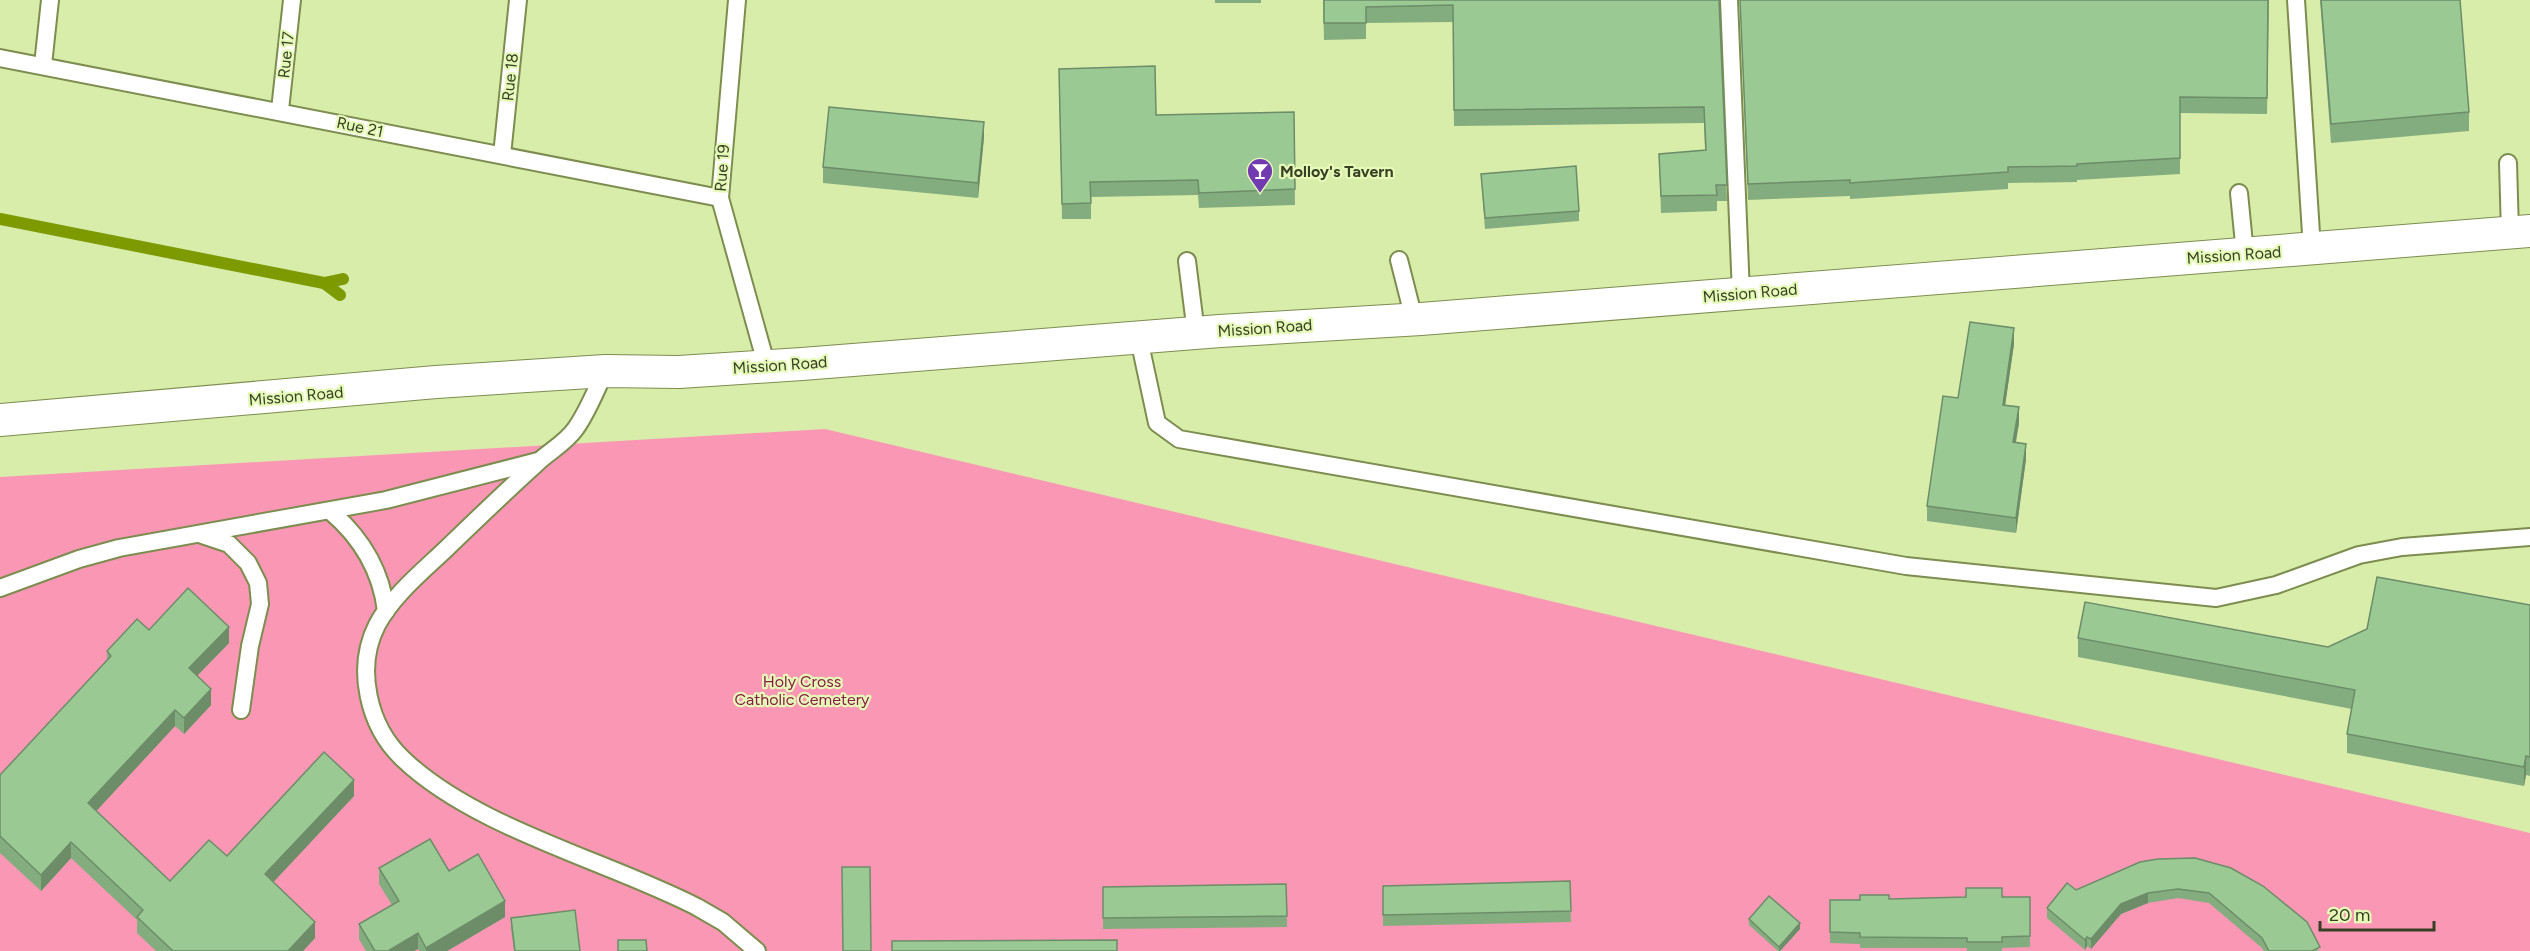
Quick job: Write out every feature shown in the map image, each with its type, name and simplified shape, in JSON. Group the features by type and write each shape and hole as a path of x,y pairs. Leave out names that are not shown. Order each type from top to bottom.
{"street":[{"name":"Mission Road","path":"0,420 436,382 605,371 679,372 767,367 1196,333 1414,320 2520,232"}],"lane":[{"path":"43,65 50,0"},
{"name":"Rue 17","path":"280,110 292,0"},
{"name":"Rue 18","path":"502,155 518,0"},
{"name":"Rue 19","path":"736,0 720,198 767,367"},
{"path":"1729,0 1741,294"},
{"path":"2296,0 2312,249"},
{"name":"Rue 21","path":"0,58 280,110 720,198"},
{"path":"2508,163 2520,232"},
{"path":"2239,193 2245,254"},
{"path":"1399,260 1414,320"},
{"path":"1187,261 1196,333"},
{"path":"1139,339 1157,423 1179,439 1906,566 2216,598 2276,585 2370,553 2402,547 2530,537"},
{"path":"605,371 577,427 553,452 538,461 416,578 386,611 374,636 366,679 371,708 383,734 402,758 432,782 469,805 698,907 723,922 757,951"},
{"path":"0,588 79,559 119,548 330,512 538,461"},
{"path":"330,512 347,526 370,557 378,574 386,611"},
{"path":"199,534 229,544 248,563 258,583 260,604 250,646 241,710"}],"green space":[{"name":"Holy Cross Catholic Cemetery","path":"825,429 2530,833 2530,951 0,951 0,477"}],"building":[{"path":"1324,0 1719,0 1727,185 1716,185 1717,195 1661,196 1659,154 1706,150 1704,107 1454,110 1453,5 1366,7 1366,23 1324,23"},
{"path":"1740,0 2268,0 2267,98 2180,97 2180,158 2077,164 2077,166 2008,167 2008,172 1850,183 1850,180 1748,184"},
{"path":"2321,0 2460,0 2469,112 2331,124"},
{"path":"1155,66 1156,115 1294,112 1295,189 1199,193 1198,180 1090,182 1091,203 1062,204 1059,69"},
{"path":"829,107 984,122 978,183 823,167"},
{"path":"1576,166 1579,211 1485,218 1481,174"},
{"path":"1970,322 2014,328 2003,405 2019,407 2013,442 2026,444 2016,518 1927,506 1943,396 1958,398"},
{"path":"2377,577 2530,605 2530,757 2526,756 2524,767 2347,734 2355,690 2078,638 2085,602 2328,647 2367,629"},
{"path":"188,588 229,627 189,668 211,689 184,718 175,710 88,803 170,881 209,840 227,856 324,752 354,780 265,874 315,922 288,951 173,951 137,917 143,910 71,842 41,875 0,836 0,775 111,656 107,651 137,619 149,630"},
{"path":"430,839 449,871 478,854 505,901 426,948 418,933 388,951 375,951 359,924 399,901 379,868"},
{"path":"2195,858 2231,868 2263,886 2307,922 2320,947 2312,951 2269,951 2262,938 2209,893 2178,889 2148,893 2121,904 2091,939 2087,937 2085,940 2047,908 2067,883 2076,890 2140,862"},
{"path":"842,867 870,867 871,951 843,951"},
{"path":"1570,881 1571,911 1383,915 1383,886"},
{"path":"1286,884 1287,916 1103,918 1103,887"},
{"path":"1966,888 2002,888 2002,897 2030,897 2030,936 2002,937 2002,942 1967,942 1967,938 1860,937 1860,933 1830,932 1830,900 1860,900 1860,895 1889,895 1889,899 1966,897"},
{"path":"1769,896 1800,923 1779,947 1749,919"},
{"path":"575,910 580,951 515,951 511,918"},
{"path":"618,940 646,940 647,951 618,951"},
{"path":"1117,940 1117,951 892,951 892,941"}],"waterway":[{"path":"0,219 324,283 343,279"},
{"path":"324,283 340,295"}],"place":[{"name":"Molloy's Tavern","path":"1260,194"}]}
